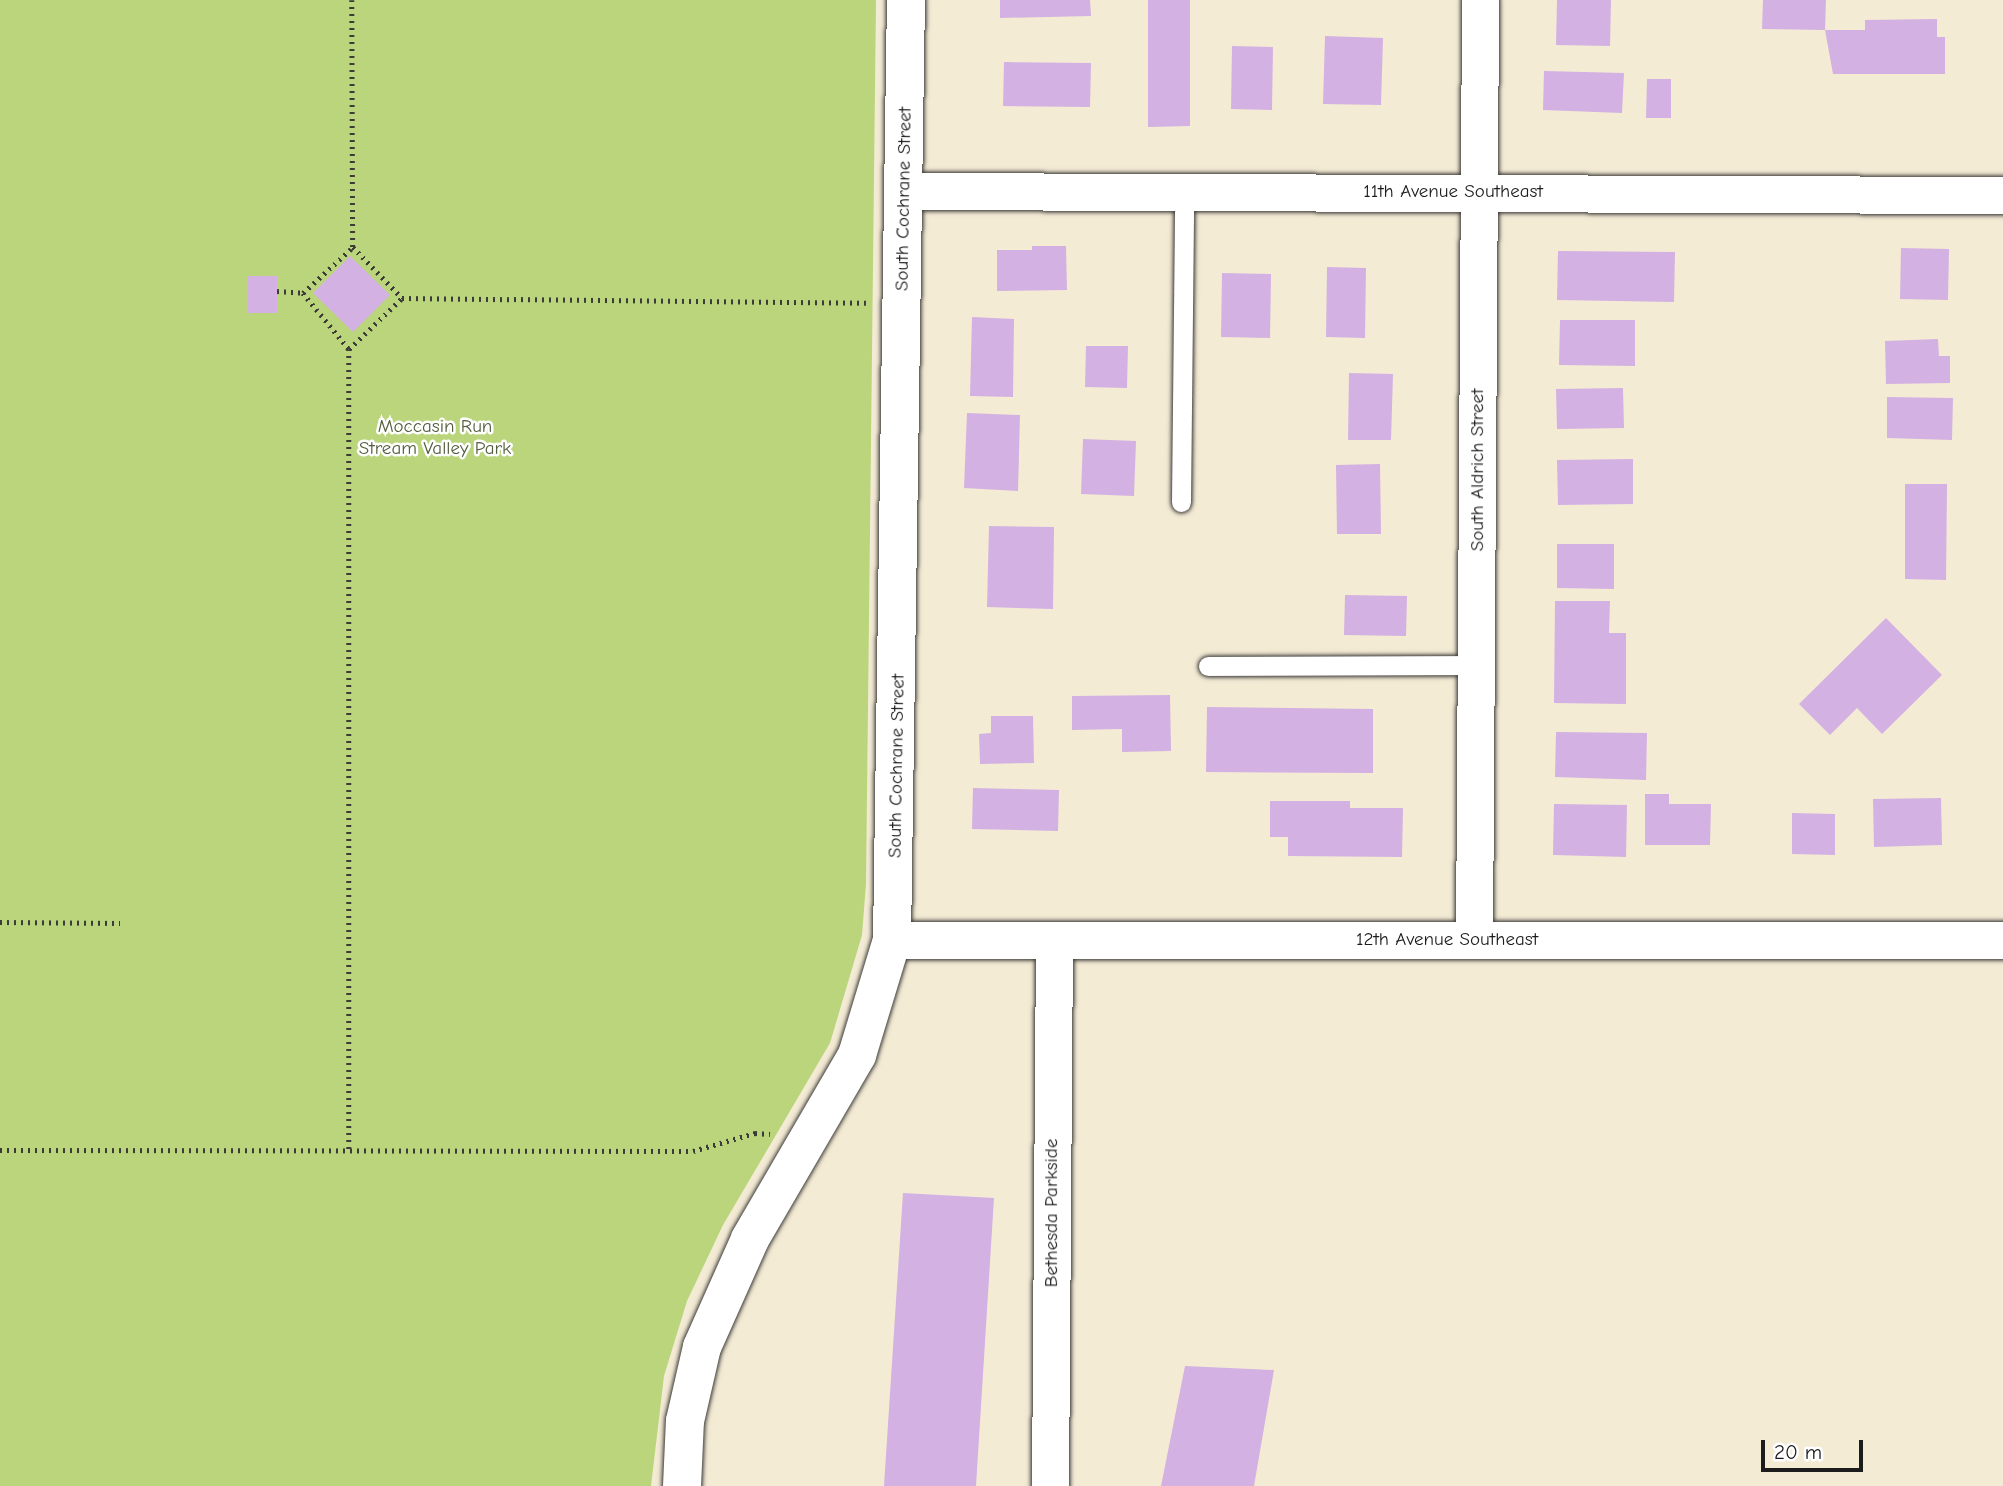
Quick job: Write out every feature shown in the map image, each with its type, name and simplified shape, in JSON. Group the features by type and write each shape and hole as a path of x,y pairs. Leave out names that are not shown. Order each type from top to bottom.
{"street":[{"name":"South Cochrane Street","path":"681,1486 685,1421 702,1347 750,1240 858,1055 892,940 906,0"},
{"name":"South Aldrich Street","path":"1474,940 1480,0"},
{"name":"11th Avenue Southeast","path":"904,191 2003,195"},
{"name":"12th Avenue Southeast","path":"892,940 2003,940"},
{"name":"Bethesda Parkside","path":"1051,1486 1054,940"}],"lane":[{"path":"1181,502 1184,191"},
{"path":"1208,666 1476,665"}],"path":[{"path":"352,0 354,247 402,298"},
{"path":"303,293 354,247"},
{"path":"277,291 303,293 349,349 349,1150"},
{"path":"349,349 402,298 902,303"},
{"path":"0,922 120,923"},
{"path":"0,1150 694,1151 755,1133 808,1144"}],"green space":[{"name":"Moccasin Run Stream Valley Park","path":"0,0 876,0 866,884 862,935 830,1043 723,1225 687,1301 664,1376 651,1486 0,1486"}],"building":[{"path":"1000,0 1090,0 1091,16 1000,18"},
{"path":"1148,0 1190,0 1190,126 1148,127"},
{"path":"1557,0 1611,0 1610,46 1556,45"},
{"path":"1763,0 1826,0 1825,30 1762,29"},
{"path":"1937,19 1937,37 1945,37 1945,74 1833,74 1825,30 1865,30 1865,20"},
{"path":"1325,36 1383,38 1381,105 1323,104"},
{"path":"1232,46 1273,47 1272,110 1231,109"},
{"path":"1004,62 1091,63 1090,107 1003,106"},
{"path":"1544,71 1624,73 1622,113 1543,110"},
{"path":"1647,79 1671,79 1671,118 1646,118"},
{"path":"1032,246 1066,246 1067,290 997,291 997,250 1032,250"},
{"path":"1901,248 1949,249 1948,300 1900,299"},
{"path":"1558,251 1675,252 1674,302 1557,300"},
{"path":"350,256 390,295 353,332 313,293"},
{"path":"1327,267 1366,268 1365,338 1326,337"},
{"path":"1222,273 1271,274 1270,338 1221,337"},
{"path":"248,276 277,276 277,313 248,313"},
{"path":"972,317 1014,319 1013,397 970,396"},
{"path":"1560,320 1635,320 1635,366 1559,365"},
{"path":"1938,339 1939,356 1950,356 1950,383 1886,384 1885,341"},
{"path":"1086,346 1128,346 1127,388 1085,387"},
{"path":"1349,373 1393,374 1391,440 1348,440"},
{"path":"1623,388 1624,428 1557,429 1556,389"},
{"path":"1887,397 1953,398 1952,440 1887,438"},
{"path":"967,413 1020,415 1018,491 964,488"},
{"path":"1083,439 1136,441 1134,496 1081,494"},
{"path":"1633,459 1633,504 1558,505 1557,460"},
{"path":"1380,464 1381,534 1337,534 1336,465"},
{"path":"1905,484 1947,484 1946,580 1905,579"},
{"path":"989,526 1054,527 1053,609 987,607"},
{"path":"1557,544 1614,544 1614,589 1557,588"},
{"path":"1345,595 1407,596 1406,636 1344,635"},
{"path":"1555,601 1610,601 1609,633 1626,633 1626,704 1554,703"},
{"path":"1886,618 1942,675 1882,734 1857,708 1830,735 1799,704"},
{"path":"1170,695 1171,751 1122,752 1122,729 1072,730 1072,696"},
{"path":"1207,707 1373,709 1373,773 1206,772"},
{"path":"991,716 1033,716 1034,763 980,764 979,734 991,733"},
{"path":"1556,732 1647,733 1646,780 1555,777"},
{"path":"973,788 1059,790 1058,831 972,829"},
{"path":"1645,794 1669,794 1669,804 1711,804 1710,845 1645,845"},
{"path":"1941,798 1942,845 1874,847 1873,799"},
{"path":"1270,801 1350,801 1350,808 1403,808 1402,857 1288,856 1288,837 1270,837"},
{"path":"1554,804 1627,805 1626,857 1553,855"},
{"path":"1792,813 1835,814 1835,855 1792,854"},
{"path":"903,1193 994,1198 976,1486 884,1486"},
{"path":"1185,1366 1274,1370 1254,1486 1161,1486"}]}
